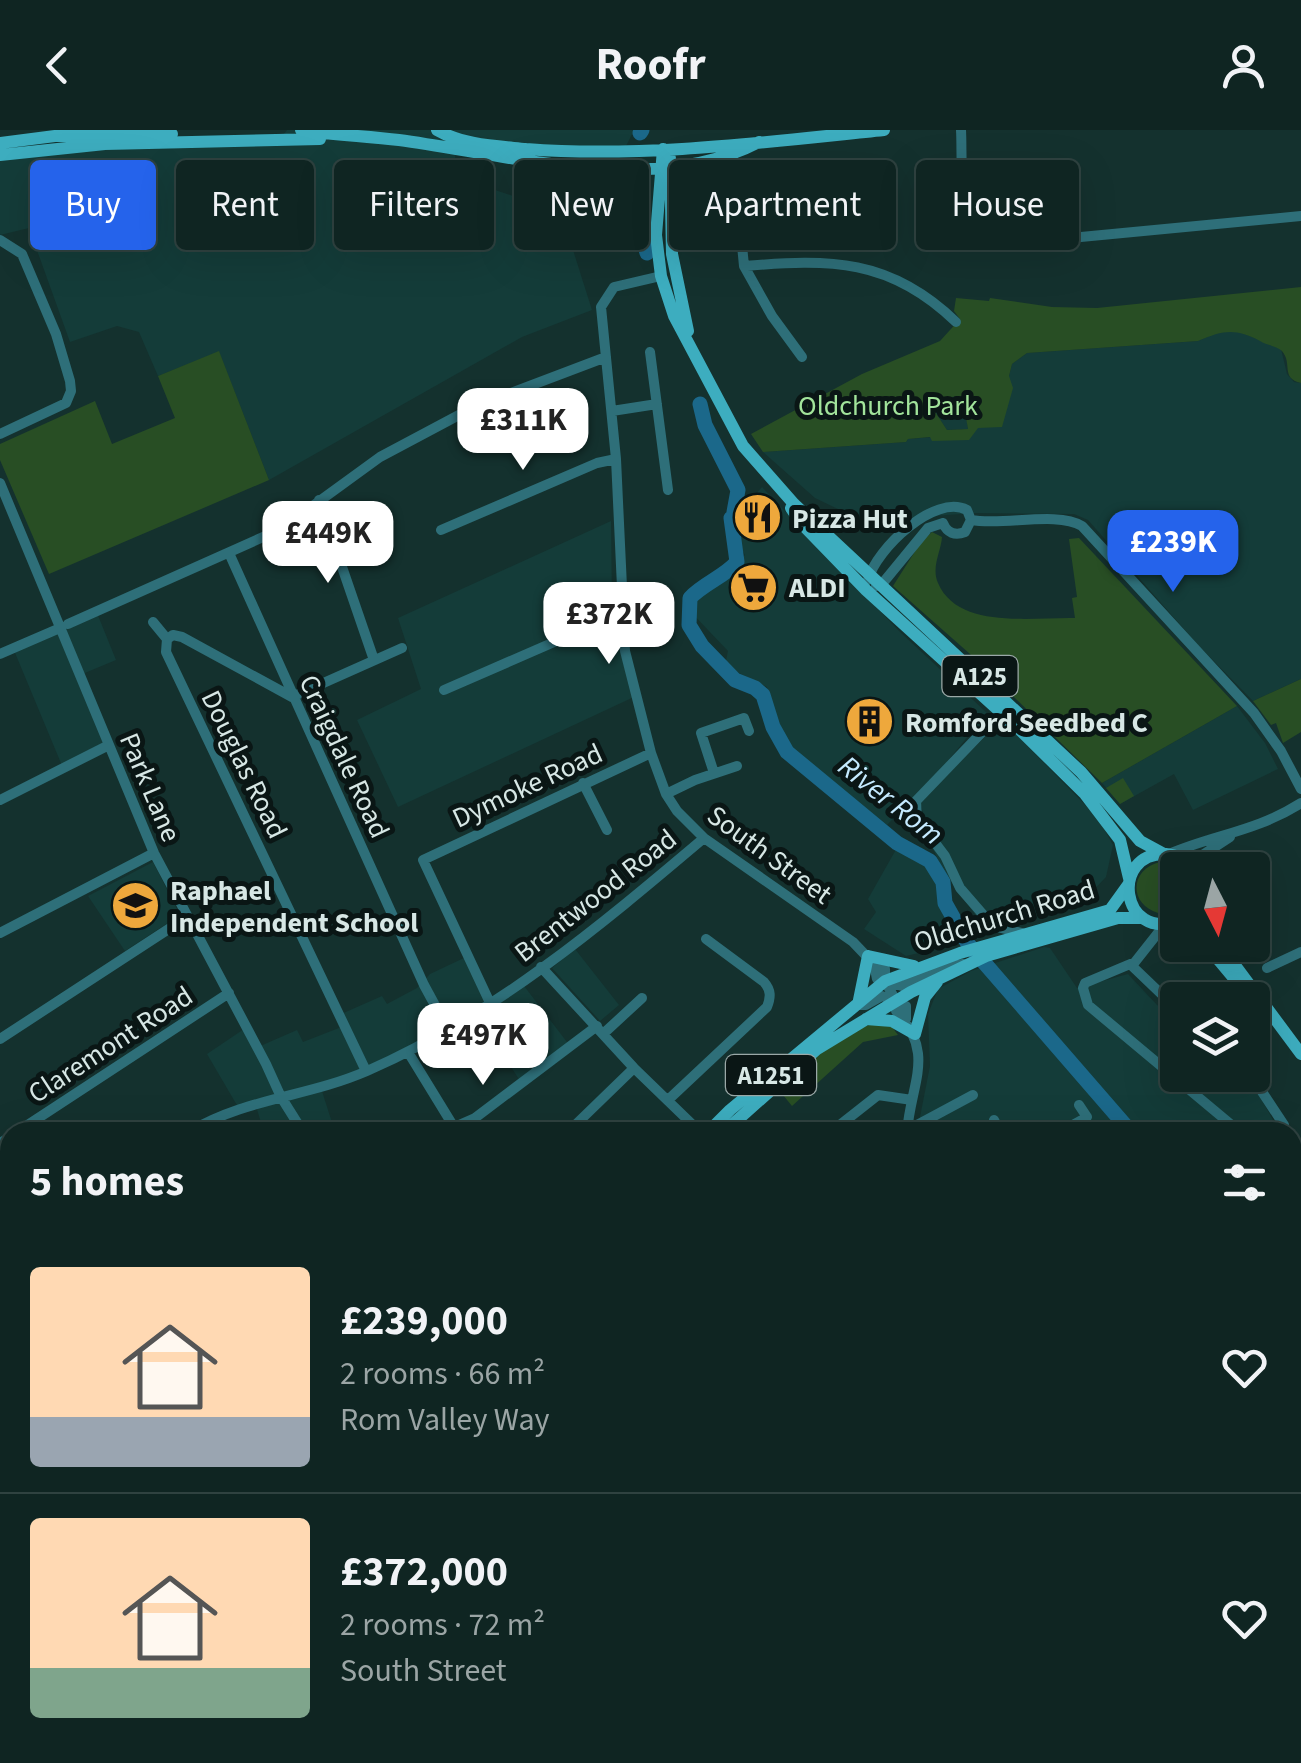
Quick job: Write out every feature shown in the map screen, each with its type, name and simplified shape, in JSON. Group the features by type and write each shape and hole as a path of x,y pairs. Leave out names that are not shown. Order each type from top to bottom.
{"main road":[{"path":"9,138 97,132 228,134 264,130"},
{"path":"301,130 362,137"},
{"path":"437,130 457,140 559,151 726,152"},
{"path":"649,168 759,142 884,130"},
{"path":"0,155 105,144 403,135 517,160"},
{"name":"A125","path":"665,149 669,188"},
{"path":"715,160 726,152"},
{"name":"A125","path":"666,166 658,184 656,235 662,276 674,316 751,458 1081,772 1140,841 1162,852"},
{"path":"649,172 658,184"},
{"name":"A125","path":"672,250 689,338"},
{"name":"A125","path":"662,276 672,254"},
{"name":"A125","path":"776,485 802,524 866,590 1016,726 1102,814 1120,840 1129,881"},
{"name":"Oldchurch Road","path":"896,1001 977,954 1110,910 1138,864 1160,855"},
{"path":"1129,881 1129,899 1144,919"},
{"name":"Oldchurch Road","path":"885,981 920,966 1118,918 1160,921"},
{"name":"A1251","path":"871,960 886,958 898,965 920,966"},
{"path":"857,1002 871,960"},
{"path":"1220,962 1237,982"},
{"path":"1233,962 1300,1049"},
{"path":"863,1019 892,1021 915,1034 925,998 940,978"},
{"name":"A1251","path":"713,1122 885,981"},
{"name":"A1251","path":"735,1122 818,1049 896,1001"},
{"path":"1270,1025 1301,1068"}],"street":[{"path":"961,130 966,207 975,224 992,239 1018,243 1301,216"},
{"path":"726,152 744,266 772,316 802,357"},
{"path":"0,240 22,254 56,334 71,391 66,403 0,434"},
{"path":"744,266 808,261 863,266 893,277 936,303 956,322"},
{"name":"South Street","path":"662,276 626,282 608,291 601,307 616,460 626,650 651,753 676,811 704,838 834,928 885,969 885,981 896,1001 896,1011 915,1034 919,1072 908,1122"},
{"path":"650,352 668,490"},
{"path":"0,654 126,604 281,529 380,458 474,407 606,357"},
{"path":"612,410 657,404"},
{"path":"441,530 597,463 616,460"},
{"name":"Park Lane","path":"0,483 64,626 154,854 297,1122"},
{"path":"319,500 374,660"},
{"path":"866,590 869,573 883,554 924,514 963,506 971,520 986,523 1062,520 1082,526 1254,713 1301,789"},
{"path":"942,523 946,510"},
{"path":"0,521 12,515"},
{"path":"942,523 948,532 956,534 968,528 971,520"},
{"path":"866,590 882,584 928,528 942,523"},
{"name":"Craigdale Road","path":"229,553 448,1031"},
{"path":"444,690 622,612"},
{"path":"152,622 167,639 182,637 292,697 402,648"},
{"name":"Douglas Road","path":"167,639 166,652 366,1071"},
{"path":"714,773 701,732 744,718 749,731"},
{"path":"1016,726 1002,722 989,725 916,801 917,819 945,856 960,888 988,922 1012,932 1030,934"},
{"path":"0,800 109,745"},
{"name":"Dymoke Road","path":"491,1004 423,860 651,753"},
{"path":"666,794 737,766"},
{"path":"583,783 606,830"},
{"path":"1207,852 1230,836 1301,803"},
{"path":"1172,852 1215,837 1230,836"},
{"name":"Brentwood Road","path":"209,1122 238,1107 321,1088 366,1071 448,1031 541,967 704,838"},
{"path":"0,932 154,854"},
{"path":"0,1039 188,917"},
{"path":"1144,919 1144,948"},
{"path":"1160,934 1130,965 1085,983 1088,1006 1227,1122"},
{"path":"668,1100 768,1007 770,1000 770,989 764,982 706,939"},
{"path":"1268,968 1301,952"},
{"path":"885,981 902,986 977,954"},
{"path":"1130,965 1160,993"},
{"path":"541,967 634,1068 693,1122"},
{"name":"Claremont Road","path":"32,1122 229,993"},
{"path":"857,1002 866,1005 882,996 896,1001"},
{"path":"468,1122 642,998"},
{"path":"408,1052 446,1122"},
{"path":"578,1122 634,1068"},
{"path":"1262,1092 1282,1122"},
{"path":"924,1122 973,1095"},
{"path":"844,1122 878,1096 912,1100"},
{"path":"1077,1122 1086,1117 1080,1104"}],"shaded area":[{"path":"287,130 634,130 624,150 457,141 455,160 334,160 334,250 494,250 494,190 514,196 514,250 573,250 592,310 522,337 269,480 219,352 158,376 139,332 117,326 70,342 37,250 156,250 156,160 30,160 30,231 0,235 0,158 159,146 276,144"},
{"path":"1219,331 1238,331 1281,349 1287,374 1301,383 1301,679 1253,701 1088,520 1074,514 975,513 863,521 815,498 763,452 971,434 1009,376 1012,364 1027,353 1198,341"},
{"path":"963,396 968,429 947,430 925,398"},
{"path":"762,487 899,631 987,713 942,768 887,825 787,745 773,717 767,687 725,666 728,651 688,609 745,555 728,525"},
{"path":"611,521 612,605 636,696 398,807 357,720 421,689 398,618"},
{"path":"97,613 116,660 80,675 109,745 63,768 13,648"},
{"path":"1237,706 1265,743 1278,769 1193,810 1174,774 1120,804 1102,783"},
{"path":"1008,726 1098,818 1113,845 1106,877 1080,904 987,931 944,872 920,802 994,728"},
{"path":"898,846 926,863 941,890 940,904 961,943 906,956 864,929 876,912 868,899"},
{"name":"Raphael Independent School","path":"153,862 180,915 125,951 88,896"},
{"path":"1044,947 1050,948 1077,988 1128,974 1160,1007 1160,1092 1256,1092 1274,1122 919,1122 930,1066 928,1014 938,989 971,971"},
{"path":"575,949 619,1005 600,1021 552,968"},
{"path":"466,957 491,1004 521,982 570,1046 522,1084 477,1014 321,1088 332,1122 261,1122 255,1103 238,1107 207,1054 247,1027 258,1047 297,1030 303,1042 344,1026 339,1015 382,996 387,1004 417,988 430,974"}],"green space":[{"name":"Oldchurch Park","path":"1301,287 1301,383 1291,378 1280,349 1229,332 1198,341 1027,353 1012,364 1009,376 1013,388 1002,427 978,428 969,440 932,441 930,437 763,452 751,434 862,374 940,341 960,319 954,311 956,298 1097,308","holes":["962,396 968,429 947,430 926,398"]},
{"path":"219,351 269,480 49,574 0,460 0,444 95,401 112,444 175,418 158,376"},
{"path":"932,532 942,537 936,571 938,583 948,598 979,614 1018,619 1075,618 1072,598 1077,597 1069,539 1079,538 1237,706 1102,783 970,654 893,586 921,542"},
{"path":"1301,679 1301,732 1283,743 1276,723 1271,725 1253,701"},
{"path":"1123,778 1134,796 1120,804 1106,788"},
{"path":"1160,862 1158,913 1141,902 1136,887 1150,866"},
{"path":"872,1024 892,1027 898,1035 863,1042 792,1106 783,1095 793,1086 789,1080 838,1041"}],"waterway":[{"name":"River Rom","path":"700,404 705,425 738,490 734,512"},
{"name":"River Rom","path":"731,518 737,562 690,598 689,625 702,646 735,680 763,695 773,727 787,752 897,843 930,861 943,882 945,903 968,944 1122,1122"}],"place":[{"name":"Pizza Hut","path":"757,518"},
{"name":"ALDI","path":"754,587"},
{"name":"Romford Seedbed C","path":"870,722"},
{"name":"Raphael Independent School","path":"135,906"}]}
